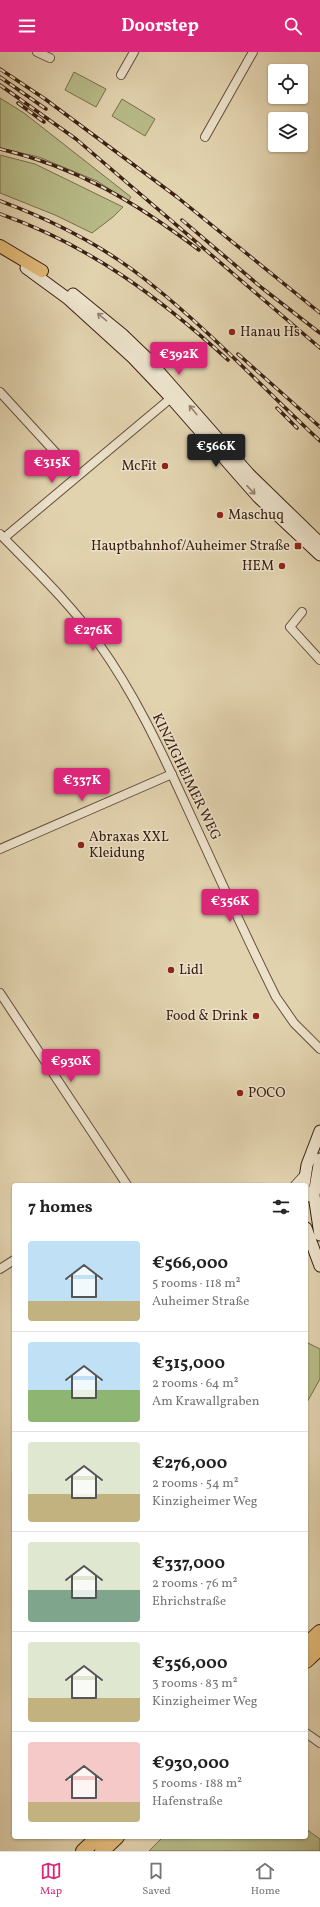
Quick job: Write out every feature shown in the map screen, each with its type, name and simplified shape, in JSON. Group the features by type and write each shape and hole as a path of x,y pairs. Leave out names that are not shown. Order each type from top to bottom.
{"highway":[{"path":"308,1643 320,1632"},
{"path":"308,1659 320,1648"},
{"path":"102,1851 115,1839"}],"main road":[{"path":"0,246 42,271 97,313 147,358 250,474 320,543"},
{"path":"0,252 37,274 67,298 133,358 171,398 252,491 320,555"},
{"path":"304,1179 312,1149 320,1131"},
{"path":"320,1159 309,1194 320,1235"},
{"path":"308,1233 320,1266"}],"street":[{"path":"37,52 50,58"},
{"path":"120,75 134,52"},
{"path":"205,138 253,52"},
{"path":"0,392 77,476"},
{"path":"2,536 171,398"},
{"name":"KINZIGHEIMER WEG","path":"2,536 72,610 98,642 135,701 172,774 276,997 294,1023 320,1049"},
{"path":"302,612 290,627 320,660"},
{"path":"0,849 172,774"},
{"path":"0,993 124,1183"},
{"path":"0,1269 12,1261"},
{"path":"308,1735 320,1743"}],"green space":[{"path":"74,72 106,89 96,107 65,90"},
{"path":"0,98 24,113 131,197 128,201 97,181 39,157 0,148"},
{"path":"122,99 155,119 145,136 112,116"},
{"path":"0,155 35,164 123,207 113,217 92,233 55,215 0,193"},
{"path":"308,1343 320,1349 320,1379 308,1400"},
{"path":"308,1830 320,1839 320,1851 149,1851 161,1839 308,1839"}],"railway":[{"path":"0,69 45,99 177,197 320,313"},
{"path":"0,77 46,109"},
{"path":"0,85 76,139 320,348"},
{"path":"18,103 44,122"},
{"path":"0,149 55,166 105,189 129,202 199,250"},
{"path":"0,201 60,226 98,247 134,271 195,321 320,441"},
{"path":"0,214 63,241 122,275 176,315 228,360"},
{"path":"182,220 262,288 320,333"},
{"path":"238,354 320,427"},
{"path":"277,408 297,428"}],"place":[{"name":"Hanau Hs","path":"232,332"},
{"name":"McFit","path":"165,466"},
{"name":"Maschuq","path":"220,515"},
{"name":"Hauptbahnhof/Auheimer Straße","path":"298,546"},
{"name":"HEM","path":"282,566"},
{"name":"Abraxas XXL Kleidung","path":"81,845"},
{"name":"Lidl","path":"171,970"},
{"name":"Food & Drink","path":"256,1016"},
{"name":"POCO","path":"240,1093"}]}
